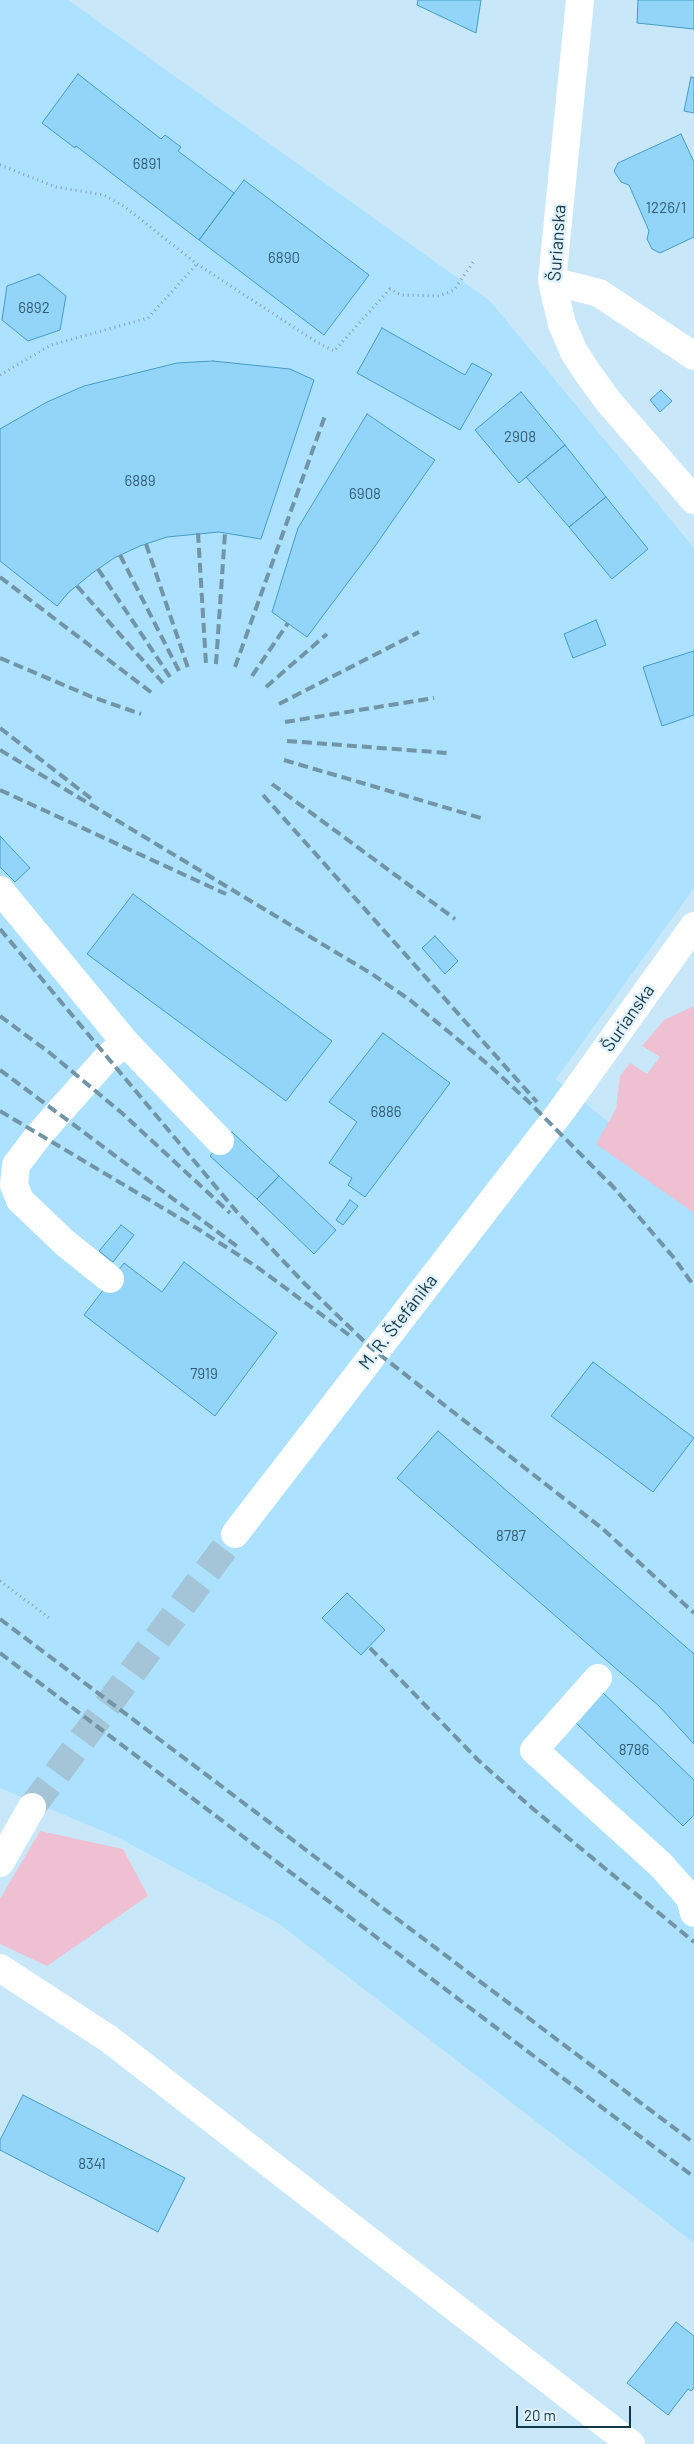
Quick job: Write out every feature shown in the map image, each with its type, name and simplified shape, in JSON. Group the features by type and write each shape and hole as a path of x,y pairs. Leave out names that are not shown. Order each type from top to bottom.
{"street":[{"name":"Šurianska","path":"580,0 552,281 562,324 574,352 608,401 694,500"},
{"path":"552,281 599,293 694,356"},
{"path":"0,890 125,1042 220,1141"},
{"name":"Šurianska","path":"562,1110 694,926"},
{"path":"110,1279 65,1243 20,1200 14,1185 16,1165 38,1136 107,1058 125,1042"},
{"name":"M. R. Štefánika","path":"234,1534 562,1110"},
{"path":"598,1678 534,1750 661,1865 693,1901"},
{"path":"0,1863 32,1807"},
{"path":"0,1968 117,2034 631,2444"}],"path":[{"path":"0,165 56,187 104,195 125,207 197,264 315,341 334,351 390,289 401,295 439,296 454,290 474,261"},
{"path":"0,375 51,345 148,318 197,264"},
{"path":"0,1581 52,1620"}],"shaded area":[{"path":"0,0 68,0 490,301 694,548 694,888 556,1079 694,1192 694,2243 278,1923 117,1837 0,1788"},
{"path":"694,1006 694,1213 596,1144 616,1109 620,1076 630,1063 647,1074 660,1057 642,1046 664,1020"},
{"path":"40,1831 123,1849 148,1896 47,1966 0,1944 0,1899"}],"building":[{"path":"418,0 481,0 476,33 417,5"},
{"path":"638,0 694,0 694,29 637,23"},
{"path":"78,74 161,139 165,135 181,147 178,151 234,193 199,240 76,146 75,148 42,123"},
{"path":"691,77 694,78 694,113 684,111"},
{"path":"681,134 694,162 694,237 660,253 652,249 647,239 649,231 629,185 621,182 614,171 618,163"},
{"path":"244,180 369,275 324,335 199,240"},
{"path":"39,274 66,296 60,330 28,341 2,320 7,286"},
{"path":"382,328 465,375 472,363 492,374 460,430 357,373"},
{"path":"213,361 290,369 314,380 261,539 219,532 167,537 140,546 114,558 69,592 57,606 0,561 0,429 47,402 84,386 177,363"},
{"path":"661,390 672,401 660,412 650,400"},
{"path":"521,392 565,445 519,483 475,430"},
{"path":"367,414 435,460 373,549 307,637 272,612 298,528"},
{"path":"565,445 606,497 569,527 526,477"},
{"path":"606,497 648,549 612,579 569,527"},
{"path":"596,620 606,645 573,658 564,634"},
{"path":"694,651 694,715 662,726 643,667"},
{"path":"0,836 30,868 15,882 0,867"},
{"path":"133,894 332,1041 286,1101 87,954"},
{"path":"435,936 458,961 445,974 422,948"},
{"path":"383,1033 450,1083 365,1197 348,1185 352,1178 329,1163 357,1122 329,1102"},
{"path":"232,1132 279,1176 257,1199 210,1156"},
{"path":"279,1176 336,1230 314,1254 257,1199"},
{"path":"350,1200 358,1206 343,1225 336,1220"},
{"path":"121,1225 134,1235 113,1262 99,1251"},
{"path":"184,1262 277,1333 215,1416 84,1315 124,1263 162,1292"},
{"path":"593,1362 694,1438 653,1492 551,1416"},
{"path":"438,1431 694,1654 694,1744 659,1706 397,1478"},
{"path":"347,1593 385,1630 361,1655 322,1618"},
{"path":"602,1692 694,1780 694,1815 683,1826 574,1721"},
{"path":"23,2095 185,2178 158,2232 0,2150 0,2140"},
{"path":"676,2322 694,2336 694,2388 691,2391 688,2389 668,2415 627,2383"}],"tunnel":[{"path":"32,1807 235,1534"}],"railway":[{"path":"235,667 326,413"},
{"path":"198,533 206,664"},
{"path":"216,664 225,533"},
{"path":"146,544 188,668"},
{"path":"120,555 179,671"},
{"path":"98,569 170,677"},
{"path":"0,577 152,693"},
{"path":"77,586 163,683"},
{"path":"252,676 288,623"},
{"path":"279,704 419,632"},
{"path":"266,687 327,634"},
{"path":"0,658 92,697 141,714"},
{"path":"285,722 434,698"},
{"path":"0,728 93,800"},
{"path":"287,741 448,753"},
{"path":"0,750 372,974 410,1000 490,1066 531,1104 613,1187"},
{"path":"284,760 481,818"},
{"path":"272,784 455,919"},
{"path":"0,790 226,894"},
{"path":"263,795 537,1102"},
{"path":"0,929 237,1212 304,1283 370,1347 603,1529 694,1613"},
{"path":"0,1016 50,1053 123,1114 230,1213"},
{"path":"0,1070 238,1247"},
{"path":"0,1111 198,1229 257,1267 349,1335"},
{"path":"609,1182 674,1258 694,1286"},
{"path":"0,1619 694,2143"},
{"path":"370,1648 478,1760 532,1808 694,1942"},
{"path":"0,1653 694,2177"}]}
